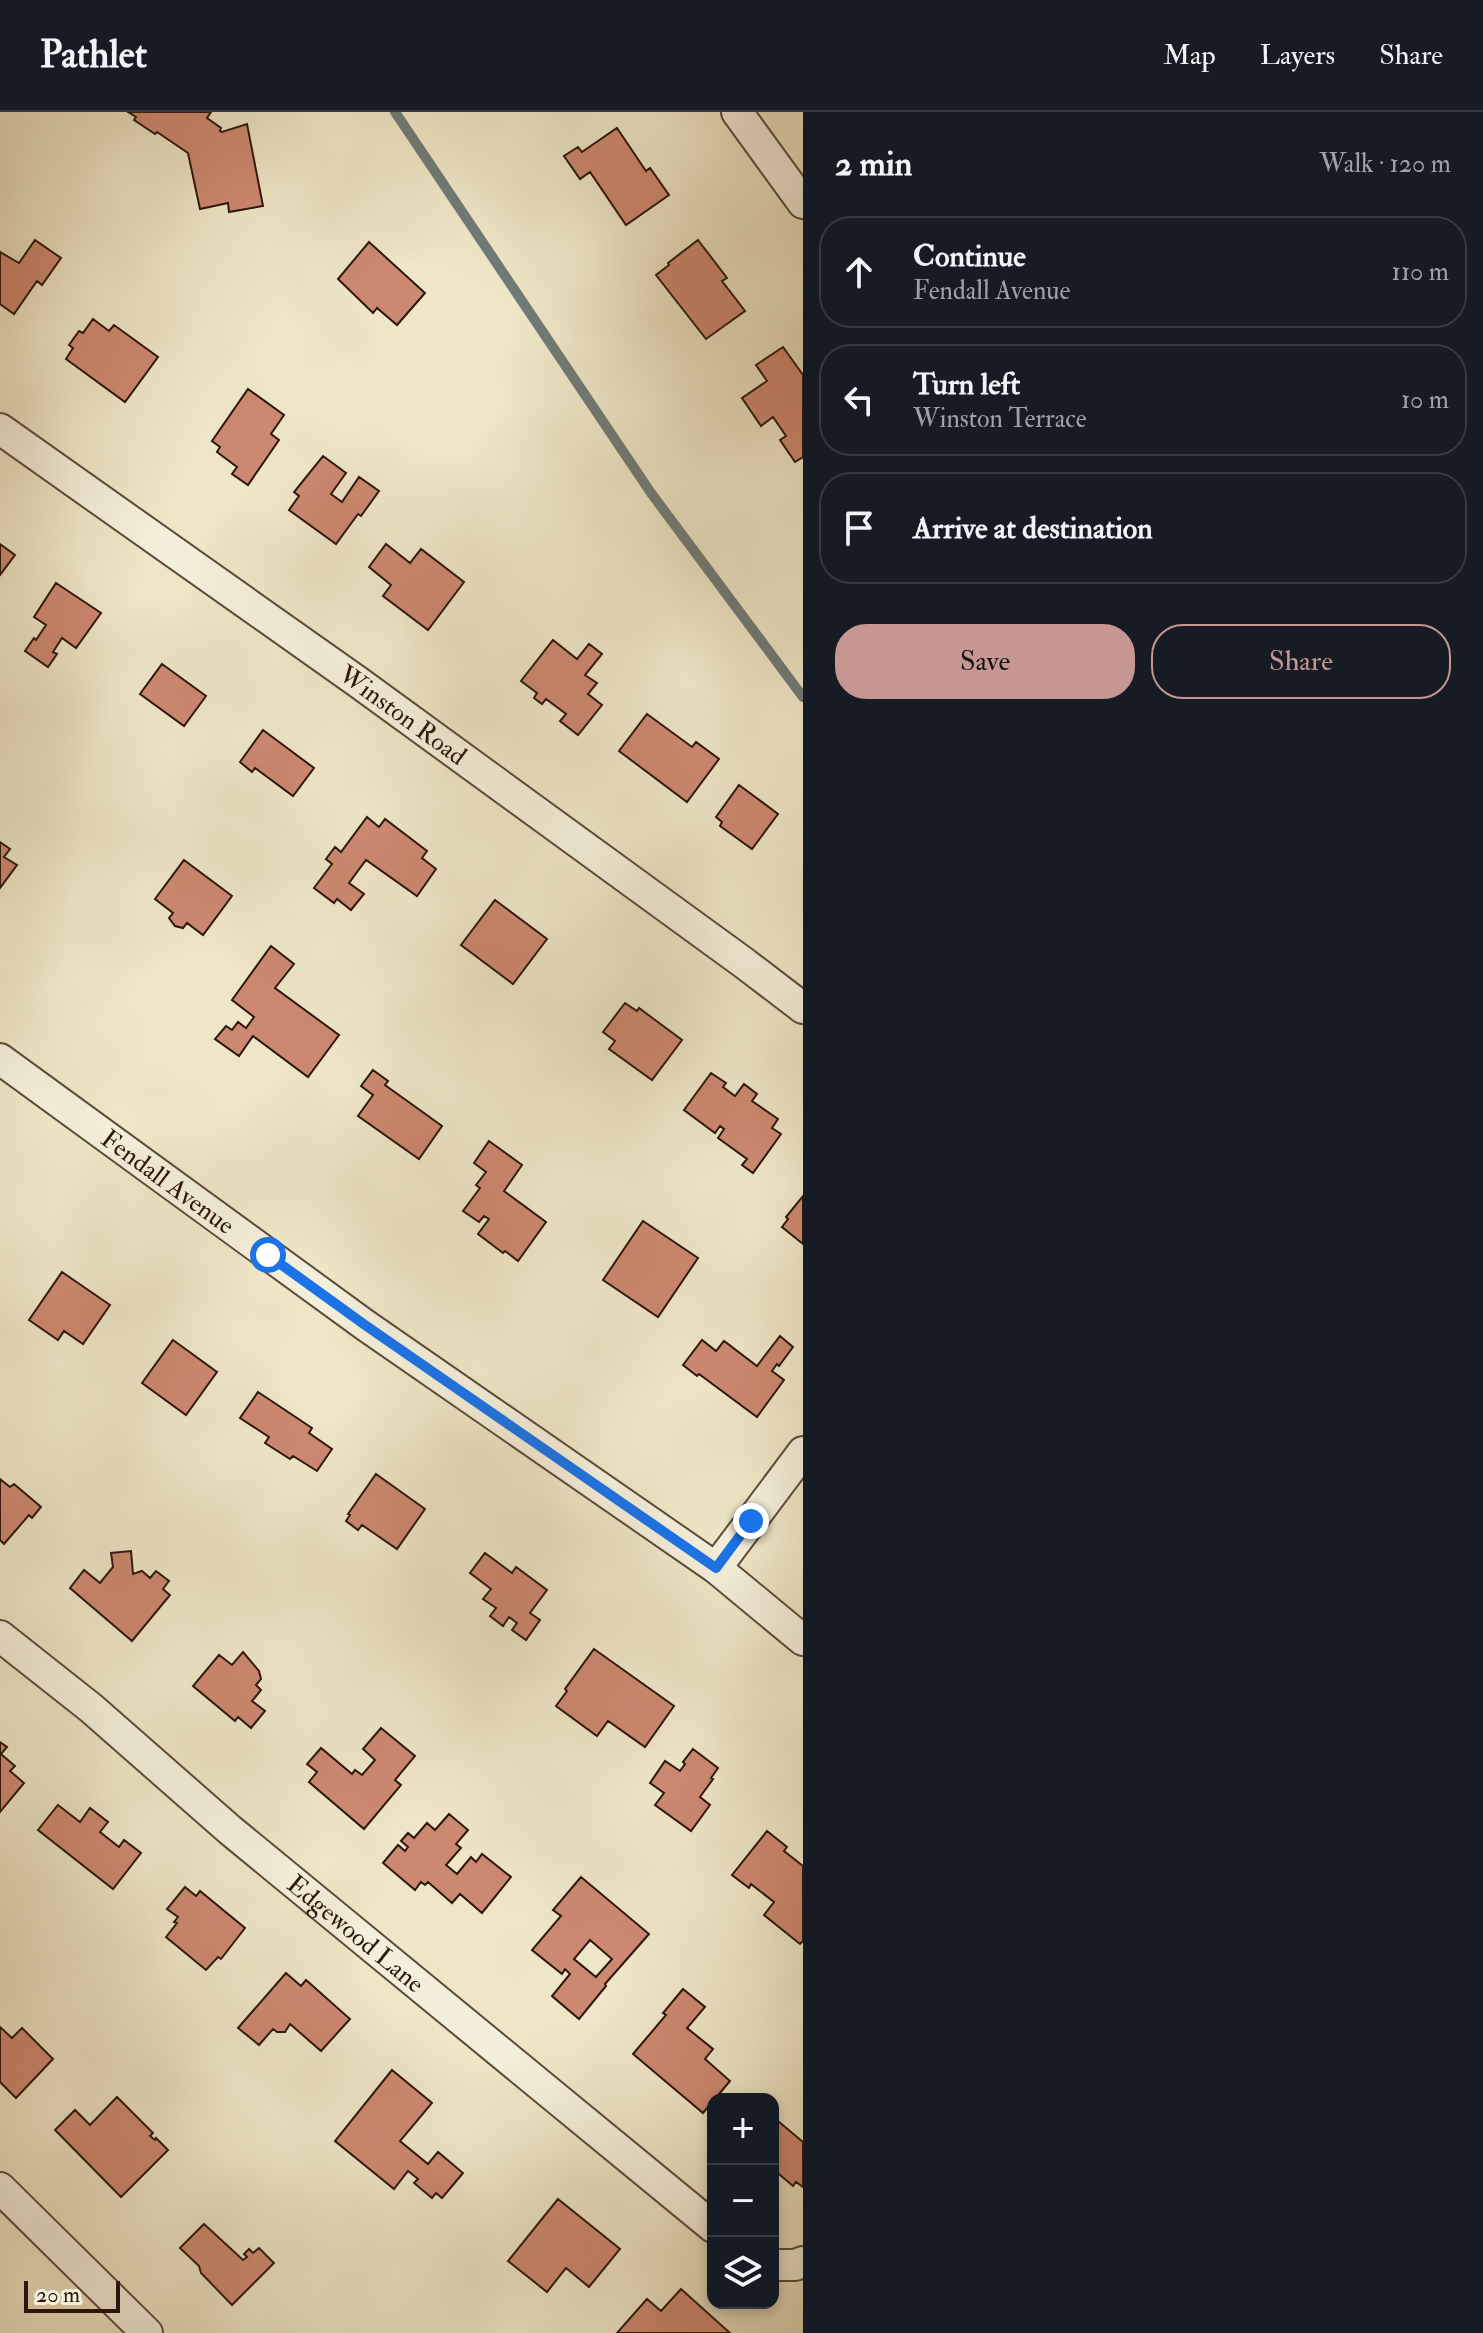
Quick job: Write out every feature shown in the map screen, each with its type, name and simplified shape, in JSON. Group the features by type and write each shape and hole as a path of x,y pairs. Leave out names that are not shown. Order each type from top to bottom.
{"street":[{"path":"737,112 803,203"},
{"name":"Winston Road","path":"0,429 383,701 803,1008"},
{"name":"Fendall Avenue","path":"0,1059 365,1325 716,1568 803,1640"},
{"path":"716,1568 803,1452"},
{"name":"Edgewood Lane","path":"0,1636 91,1708 230,1830 707,2222"},
{"path":"0,2188 147,2333"},
{"path":"779,2265 803,2262"}],"building":[{"path":"128,112 211,112 207,118 222,132 247,124 263,206 229,212 228,203 200,209 188,153 134,120 136,117"},
{"path":"617,128 646,171 650,168 669,195 626,225 590,172 580,179 564,156 578,147 582,152"},
{"path":"35,240 61,258 42,285 37,281 14,314 0,304 0,252 19,263"},
{"path":"698,240 727,278 722,281 745,311 706,339 656,275"},
{"path":"369,242 425,293 397,325 377,308 373,313 338,279"},
{"path":"93,319 109,331 114,325 158,357 125,402 66,359 73,348 69,345"},
{"path":"783,347 803,375 803,457 795,462 780,440 786,436 773,417 761,426 742,398 767,381 756,365"},
{"path":"248,389 284,415 271,434 279,440 248,485 232,474 237,467 217,452 220,447 212,441"},
{"path":"323,456 346,473 331,494 342,502 359,477 379,491 336,544 289,510 299,496 294,492"},
{"path":"0,544 15,555 0,575"},
{"path":"386,544 410,563 421,549 464,582 428,630 383,596 391,585 369,567"},
{"path":"56,583 101,613 76,648 62,638 53,652 57,654 48,667 25,651 46,625 34,617"},
{"path":"553,640 577,659 589,644 602,654 585,675 597,683 588,694 602,705 578,735 560,721 566,714 546,699 542,704 534,698 537,693 521,681"},
{"path":"162,664 206,696 184,726 140,694"},
{"path":"647,714 692,747 696,742 719,759 687,802 619,751"},
{"path":"263,730 314,768 293,796 255,768 252,772 240,762"},
{"path":"739,785 778,814 752,849 720,826 722,822 716,817"},
{"path":"367,817 379,827 385,819 427,851 422,858 436,869 417,896 366,860 349,883 364,894 351,910 337,899 334,903 314,888 332,864 326,859 335,847 341,852"},
{"path":"0,842 10,849 4,857 17,865 0,888"},
{"path":"184,860 232,896 203,935 187,923 183,928 175,926 169,918 173,913 155,899"},
{"path":"495,900 547,939 513,984 461,945"},
{"path":"271,946 294,964 275,988 339,1035 308,1077 253,1036 239,1056 215,1039 226,1026 232,1030 238,1022 246,1028 254,1017 232,1000"},
{"path":"625,1003 637,1011 639,1008 682,1040 652,1080 609,1049 615,1041 603,1032"},
{"path":"373,1070 388,1081 385,1085 442,1126 419,1159 358,1116 373,1095 361,1086"},
{"path":"711,1073 726,1083 723,1087 735,1096 744,1084 757,1094 752,1101 778,1119 772,1128 781,1134 753,1173 742,1165 747,1159 718,1138 724,1129 720,1126 715,1133 684,1110"},
{"path":"489,1141 522,1165 504,1191 546,1222 518,1261 478,1234 489,1219 484,1216 479,1222 463,1211 480,1188 476,1185 486,1172 474,1163"},
{"path":"803,1196 803,1244 782,1227"},
{"path":"643,1221 698,1258 658,1317 603,1280"},
{"path":"62,1272 110,1305 83,1344 64,1331 58,1340 29,1320"},
{"path":"780,1336 793,1347 772,1371 784,1380 757,1417 683,1365 702,1340 716,1351 724,1341 757,1366"},
{"path":"173,1340 217,1372 186,1415 142,1383"},
{"path":"258,1392 312,1428 309,1433 332,1449 317,1471 265,1443 269,1437 240,1418"},
{"path":"376,1474 425,1509 397,1549 362,1525 358,1530 346,1521"},
{"path":"0,1479 10,1487 14,1484 41,1507 32,1518 29,1515 4,1544 0,1540"},
{"path":"131,1551 133,1574 142,1571 150,1578 156,1571 169,1581 163,1589 170,1595 132,1641 70,1588 84,1570 100,1583 113,1567 111,1553"},
{"path":"485,1553 512,1573 516,1567 547,1590 530,1613 540,1620 526,1640 512,1630 517,1623 509,1617 503,1626 490,1616 496,1608 483,1599 491,1589 470,1573"},
{"path":"594,1649 674,1706 645,1747 608,1721 597,1736 556,1706"},
{"path":"243,1652 259,1671 261,1679 256,1685 261,1690 252,1701 265,1711 251,1728 238,1717 235,1721 193,1686 219,1655 232,1665"},
{"path":"381,1728 415,1756 395,1780 401,1785 364,1829 309,1782 317,1772 307,1764 321,1748 352,1774 355,1770 362,1775 375,1760 363,1749"},
{"path":"0,1742 7,1747 1,1754 15,1766 10,1771 24,1783 0,1812"},
{"path":"693,1749 718,1768 700,1797 710,1805 691,1831 655,1805 664,1793 650,1783 665,1761 680,1771"},
{"path":"58,1805 80,1822 90,1808 108,1822 100,1832 119,1847 124,1840 141,1853 113,1889 38,1830"},
{"path":"449,1814 468,1830 456,1844 461,1848 446,1865 457,1874 471,1857 476,1862 482,1854 511,1877 482,1913 460,1894 452,1903 428,1882 425,1885 421,1882 415,1890 383,1863 398,1845 405,1851 408,1847 401,1841 408,1833 414,1838 427,1823 435,1830"},
{"path":"767,1831 787,1847 784,1851 803,1866 803,1941 800,1944 764,1915 774,1902 751,1884 749,1888 732,1875"},
{"path":"581,1877 649,1934 579,2019 552,1996 570,1974 565,1969 562,1974 532,1950 561,1916 553,1910","holes":["590,1940 612,1959 596,1977 574,1959"]},
{"path":"185,1887 196,1896 200,1891 245,1928 221,1959 218,1957 206,1970 166,1937 178,1917 167,1909"},
{"path":"286,1973 301,1986 306,1980 350,2019 321,2051 290,2024 285,2032 273,2029 259,2045 238,2028"},
{"path":"683,1989 705,2007 687,2028 713,2049 705,2059 730,2081 720,2093 707,2093 707,2108 703,2113 633,2054 666,2015 663,2013"},
{"path":"0,2027 12,2038 22,2028 53,2059 16,2098 0,2082"},
{"path":"392,2070 432,2103 400,2141 428,2164 438,2152 463,2173 442,2198 436,2193 432,2198 414,2183 418,2179 408,2171 394,2189 335,2141"},
{"path":"117,2097 153,2133 150,2136 168,2150 121,2197 55,2130 75,2110 90,2125"},
{"path":"779,2122 803,2142 803,2187 796,2182 793,2186 779,2174"},
{"path":"558,2199 620,2249 589,2287 566,2268 547,2292 508,2261"},
{"path":"204,2224 243,2260 249,2249 253,2253 259,2248 274,2263 232,2305 180,2248"},
{"path":"681,2289 730,2333 617,2333 647,2299 661,2311"}],"waterway":[{"path":"395,112 651,493 803,697"}],"route":[{"path":"268,1255 716,1568 751,1521"}]}
